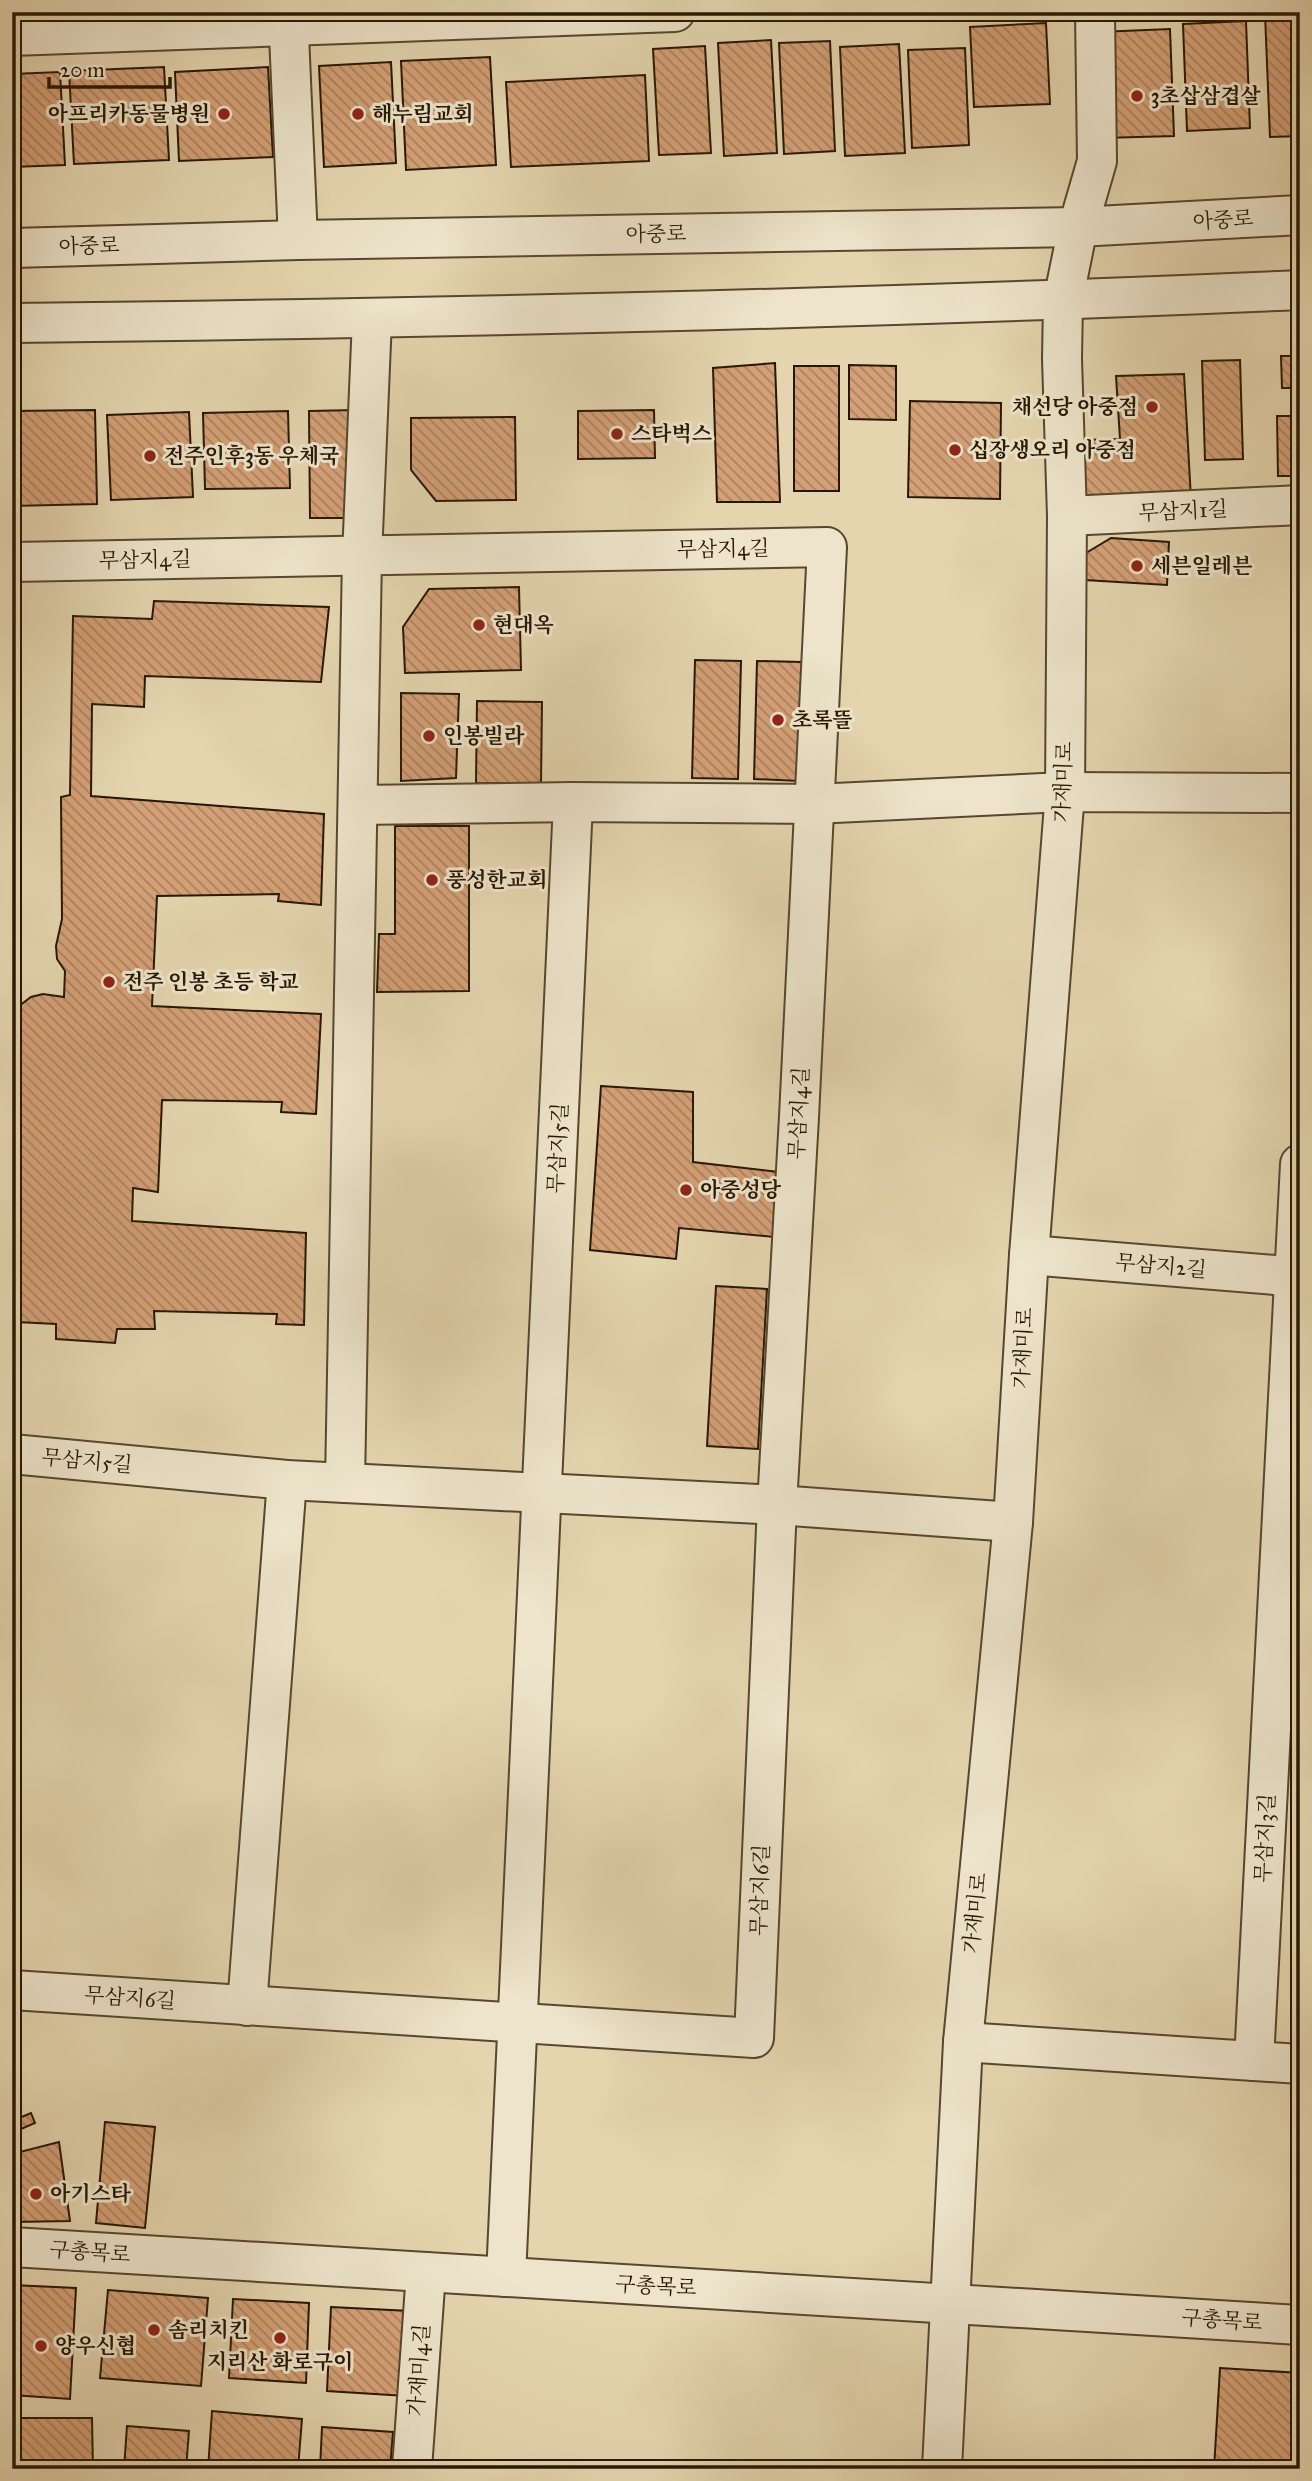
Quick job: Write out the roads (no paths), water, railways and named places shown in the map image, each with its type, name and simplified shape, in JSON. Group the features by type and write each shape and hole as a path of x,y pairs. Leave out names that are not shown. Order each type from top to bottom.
{"street":[{"path":"12,36 288,19 675,12"},
{"name":"가재미로","path":"942,2469 963,2042 1013,1522 1028,1255 1065,792 1067,516 1063,301 1078,227 1097,161 1095,12"},
{"path":"288,19 298,240"},
{"name":"아중로","path":"12,248 298,240 1078,227 1300,215"},
{"path":"12,323 372,319 1063,301 1300,290"},
{"path":"345,1483 362,556 372,319"},
{"name":"무삼지1길","path":"1067,516 1300,505"},
{"name":"무삼지4길","path":"12,562 827,547 776,1506"},
{"path":"358,805 573,802 814,804 1065,792 1300,793"},
{"name":"무삼지5길","path":"518,2023 573,802"},
{"path":"1297,1277 1300,1164"},
{"name":"무삼지2길","path":"1028,1255 1297,1277"},
{"name":"무삼지3길","path":"1254,2061 1297,1277"},
{"name":"무삼지5길","path":"12,1454 286,1480 776,1506 1013,1522"},
{"path":"247,2006 286,1480"},
{"name":"무삼지6길","path":"12,1990 754,2038 776,1506"},
{"path":"506,2277 518,2023"},
{"path":"963,2042 1300,2064"},
{"name":"구총목로","path":"12,2247 1300,2325"},
{"name":"가재미4길","path":"412,2469 426,2272"}],"place":[{"name":"3초삽삼겹살","path":"1137,96"},
{"name":"아프리카동물병원","path":"224,114"},
{"name":"해누림교회","path":"358,114"},
{"name":"채선당 아중점","path":"1152,407"},
{"name":"스타벅스","path":"617,434"},
{"name":"십장생오리 아중점","path":"955,450"},
{"name":"전주인후3동 우체국","path":"150,456"},
{"name":"세븐일레븐","path":"1137,566"},
{"name":"현대옥","path":"479,625"},
{"name":"초록뜰","path":"778,720"},
{"name":"인봉빌라","path":"429,736"},
{"name":"풍성한교회","path":"432,880"},
{"name":"전주 인봉 초등 학교","path":"109,982"},
{"name":"아중성당","path":"686,1190"},
{"name":"아기스타","path":"36,2194"},
{"name":"솜리치킨","path":"154,2330"},
{"name":"지리산 화로구이","path":"280,2338"},
{"name":"양우신협","path":"41,2346"}]}
